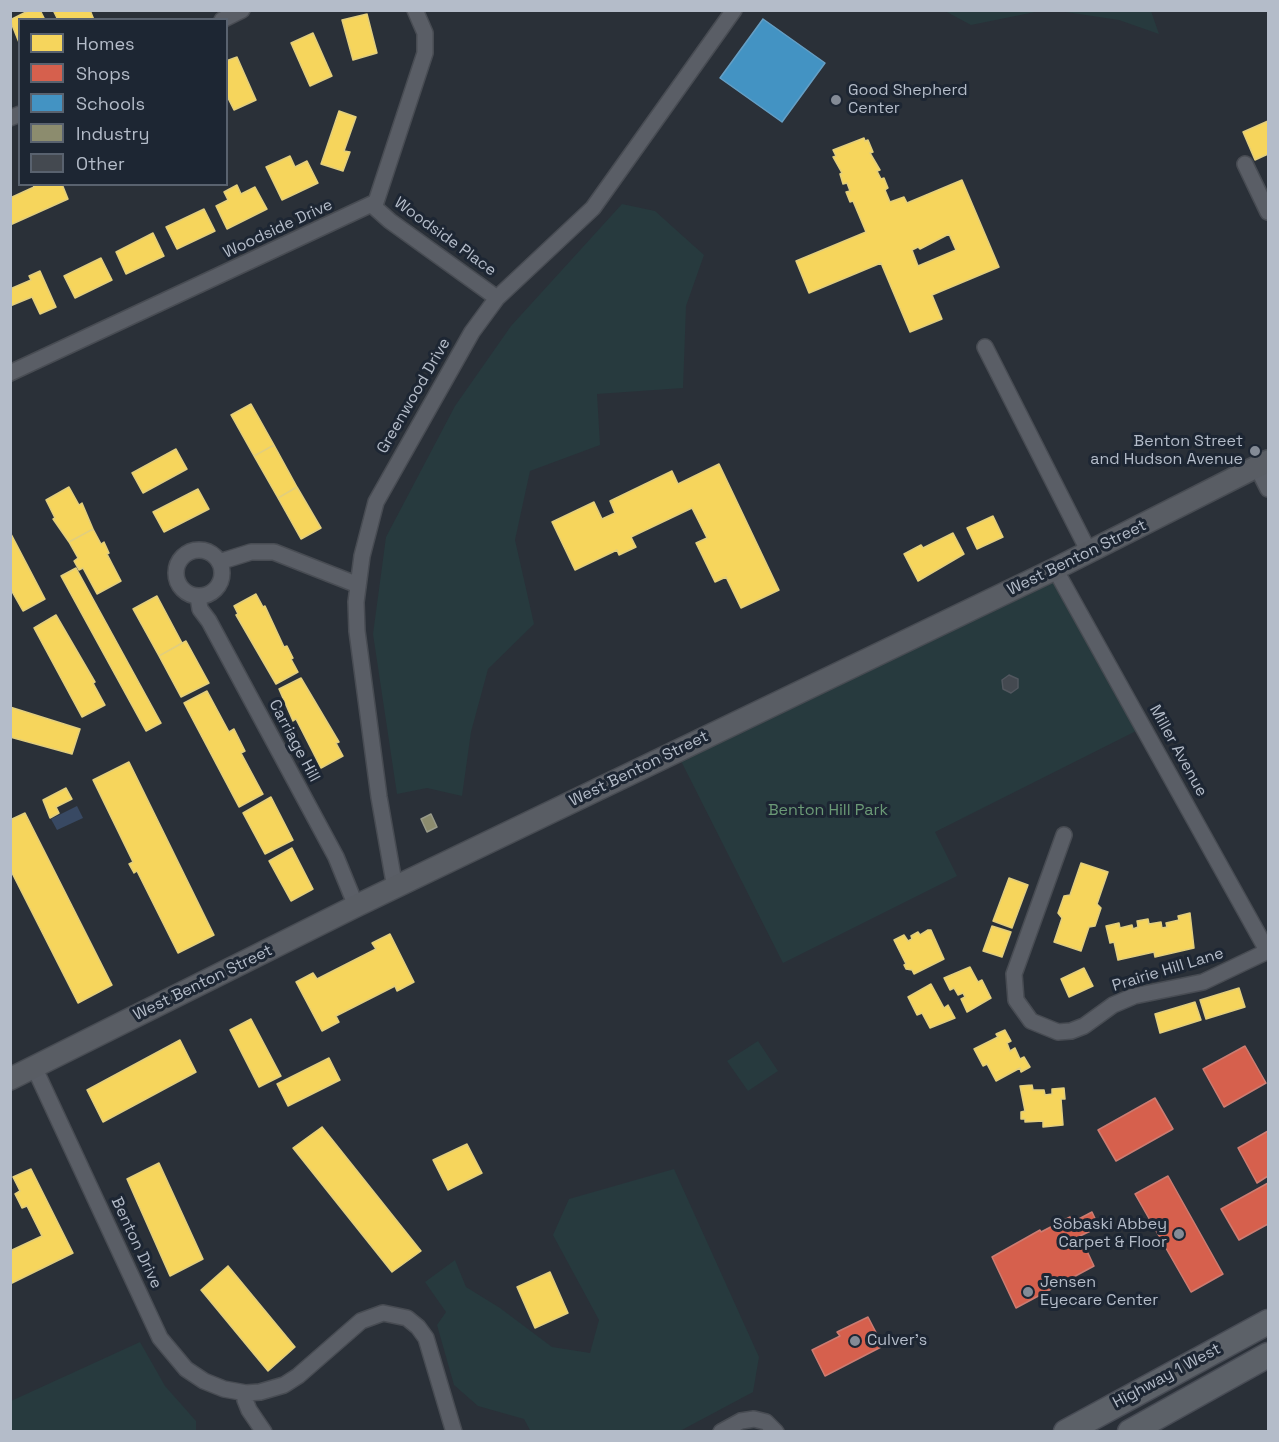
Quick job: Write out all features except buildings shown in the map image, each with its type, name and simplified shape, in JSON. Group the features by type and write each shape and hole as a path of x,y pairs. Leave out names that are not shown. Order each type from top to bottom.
{"main road":[{"name":"Highway 1 West","path":"1066,1431 1269,1322"},
{"name":"Highway 1 West","path":"1130,1431 1269,1355"}],"street":[{"path":"226,18 242,10"},
{"path":"372,205 381,195 425,53 425,33 415,10"},
{"name":"Greenwood Drive","path":"395,888 359,650 358,585 362,556 376,502 472,332 497,298 593,207 734,10"},
{"path":"1245,164 1269,212"},
{"name":"Woodside Place","path":"372,205 390,221 497,298"},
{"name":"Woodside Drive","path":"10,373 372,205"},
{"path":"985,347 1089,552"},
{"path":"1263,464 1269,489"},
{"name":"West Benton Street","path":"10,1079 356,906 1055,570 1263,464"},
{"name":"Carriage Hill","path":"219,562 211,553 204,550 188,552 181,557 176,571 178,584 183,590 198,596 200,609 209,621 336,857 356,906"},
{"path":"198,596 207,594 218,586 222,571 219,562 250,552 274,552 358,585"},
{"name":"Miller Avenue","path":"1055,570 1268,951"},
{"name":"Prairie Hill Lane","path":"1064,835 1014,974 1016,1000 1023,1012 1037,1024 1058,1032 1071,1031 1083,1026 1113,1005 1134,996 1203,982 1268,951"},
{"name":"Benton Drive","path":"34,1067 160,1338 186,1369 204,1381 224,1389 246,1393 284,1385 298,1376 361,1321 374,1314 396,1314 418,1327 426,1338 454,1431"},
{"path":"246,1393 245,1401 249,1410 264,1431"},
{"path":"721,1431 741,1421 754,1419 766,1422 776,1431"}],"green space":[{"path":"945,11 1040,11 971,25"},
{"path":"1059,11 1151,11 1159,34 1119,20"},
{"path":"622,204 655,211 704,255 686,306 683,388 597,394 600,445 530,471 515,540 534,624 488,669 471,732 462,796 427,788 397,794 373,634 386,537 455,406 511,326"},
{"name":"Benton Hill Park","path":"1060,577 1144,727 935,832 957,876 783,963 680,759"},
{"path":"758,1041 778,1071 748,1091 727,1061"},
{"path":"674,1169 759,1357 753,1392 680,1431 531,1432 524,1419 478,1406 454,1385 437,1325 446,1312 425,1282 455,1260 466,1287 500,1308 552,1347 590,1353 599,1320 553,1235 569,1199"},
{"path":"140,1342 165,1386 196,1421 196,1431 11,1431 11,1401"}],"water":[{"path":"77,806 83,818 57,830 51,819"}],"place":[{"name":"Good Shepherd Center","path":"836,100"},
{"name":"Benton Street and Hudson Avenue","path":"1255,451"},
{"name":"Sobaski Abbey Carpet & Floor","path":"1179,1234"},
{"name":"Jensen Eyecare Center","path":"1028,1292"},
{"name":"Culver's","path":"855,1341"}]}
